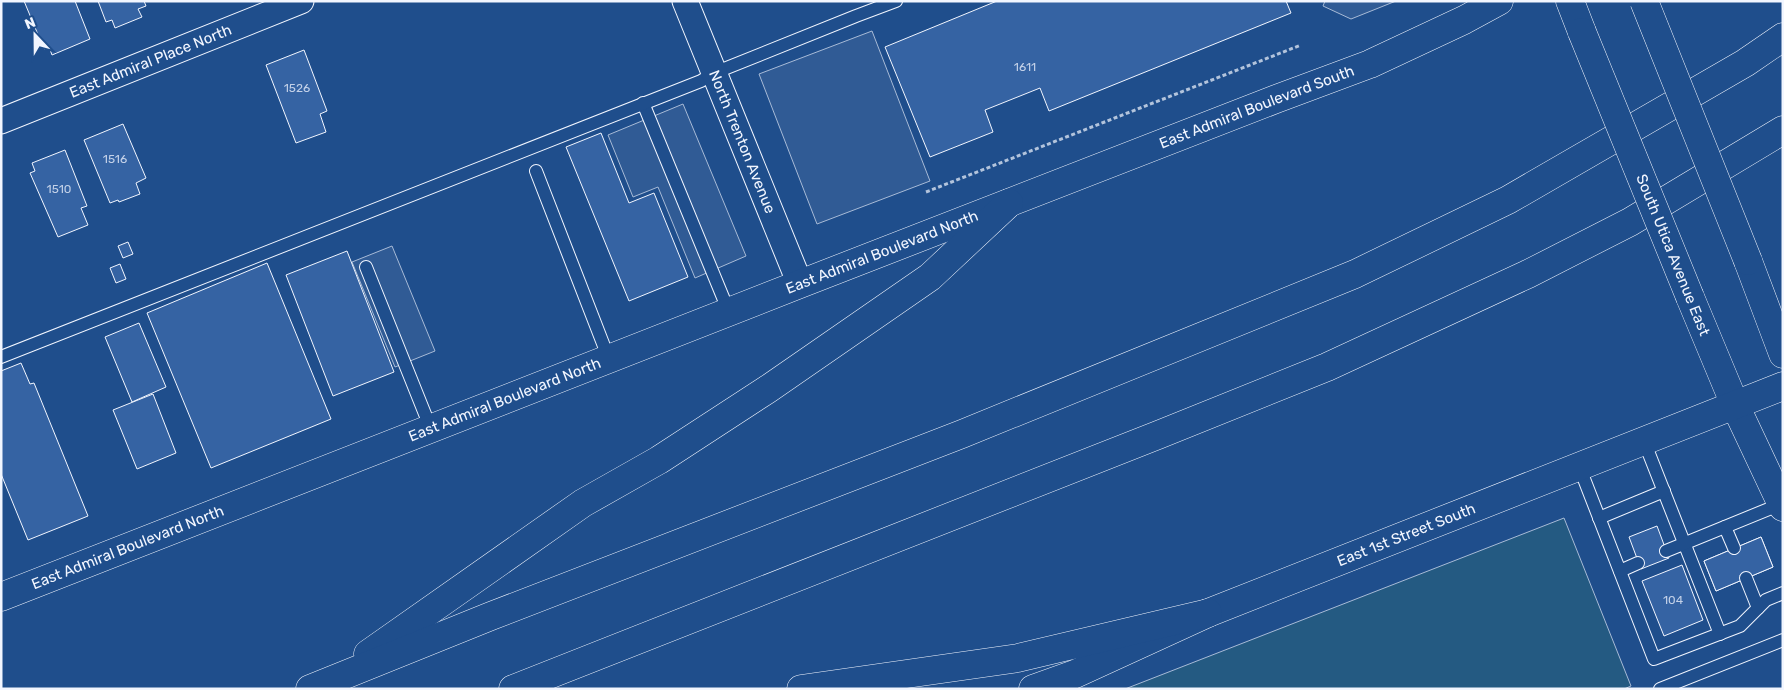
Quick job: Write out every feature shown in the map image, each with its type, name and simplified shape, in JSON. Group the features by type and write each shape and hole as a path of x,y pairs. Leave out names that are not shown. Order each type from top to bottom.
{"main road":[{"name":"East Admiral Boulevard South","path":"1009,203 1370,64 1464,20 1499,1"},
{"name":"South Utica Avenue East","path":"1570,1 1735,405 1782,506"},
{"path":"1644,1 1748,261 1783,354"},
{"path":"319,685 962,434 1354,274 1508,200 1745,63 1783,38"},
{"path":"513,689 1327,367 1528,274 1630,222 1783,130"},
{"name":"East Admiral Boulevard North","path":"3,591 431,429 1009,203"},
{"path":"319,685 584,504 659,460 768,389 922,282 1009,203"},
{"name":"East 1st Street South","path":"1033,689 1075,674 1208,613 1783,386"},
{"path":"801,689 1018,658 1208,613"}],"street":[{"name":"East Admiral Place North","path":"1,121 301,1"},
{"name":"North Trenton Avenue","path":"685,1 800,284"}],"lane":[{"path":"1,357 701,81 714,73 896,1"},
{"path":"643,103 729,312"},
{"path":"536,171 609,359"},
{"path":"366,267 431,429"},
{"path":"1644,441 1720,634"},
{"path":"1579,466 1654,659 1740,626 1766,600 1783,593"},
{"path":"1599,518 1664,491"},
{"path":"1666,551 1782,506"},
{"path":"1725,527 1734,548"},
{"path":"1620,571 1638,563"},
{"path":"1746,578 1758,608"},
{"path":"1660,689 1783,640"}],"path":[{"path":"926,192 1301,45"}],"shaded area":[{"path":"1325,1 1396,1 1351,19 1323,6"},
{"path":"872,31 930,181 817,224 759,74"},
{"path":"683,104 746,256 695,278 658,187 633,197 608,135"},
{"path":"392,246 435,351 395,367 352,262"},
{"path":"1564,518 1631,686 1624,689 1125,689"}],"building":[{"path":"24,1 75,1 90,39 52,55 49,47 44,49"},
{"path":"98,1 144,1 146,6 138,9 142,17 115,28 112,20 106,22"},
{"path":"997,1 1286,1 1291,13 1049,111 1040,88 985,110 993,132 930,157 885,47"},
{"path":"304,50 327,111 320,114 326,132 296,143 266,65"},
{"path":"123,124 146,178 136,183 140,194 119,202 118,200 110,203 84,140"},
{"path":"601,133 629,203 654,193 688,277 629,301 566,147"},
{"path":"65,150 87,206 81,208 88,225 58,237 30,173 35,171 32,163"},
{"path":"128,242 133,254 123,258 118,246"},
{"path":"347,251 394,372 333,396 286,275"},
{"path":"267,263 331,419 211,468 147,313"},
{"path":"120,264 126,279 116,283 110,268"},
{"path":"139,323 166,387 132,402 105,337"},
{"path":"21,363 30,384 34,383 88,516 28,540 1,474 1,371"},
{"path":"153,394 176,453 137,469 113,410"},
{"path":"1657,526 1669,558 1641,569 1629,537"},
{"path":"1761,537 1773,567 1716,591 1704,561"},
{"path":"1761,537 1773,567 1716,591 1704,561"},
{"path":"1682,565 1703,620 1664,636 1642,581"}]}
